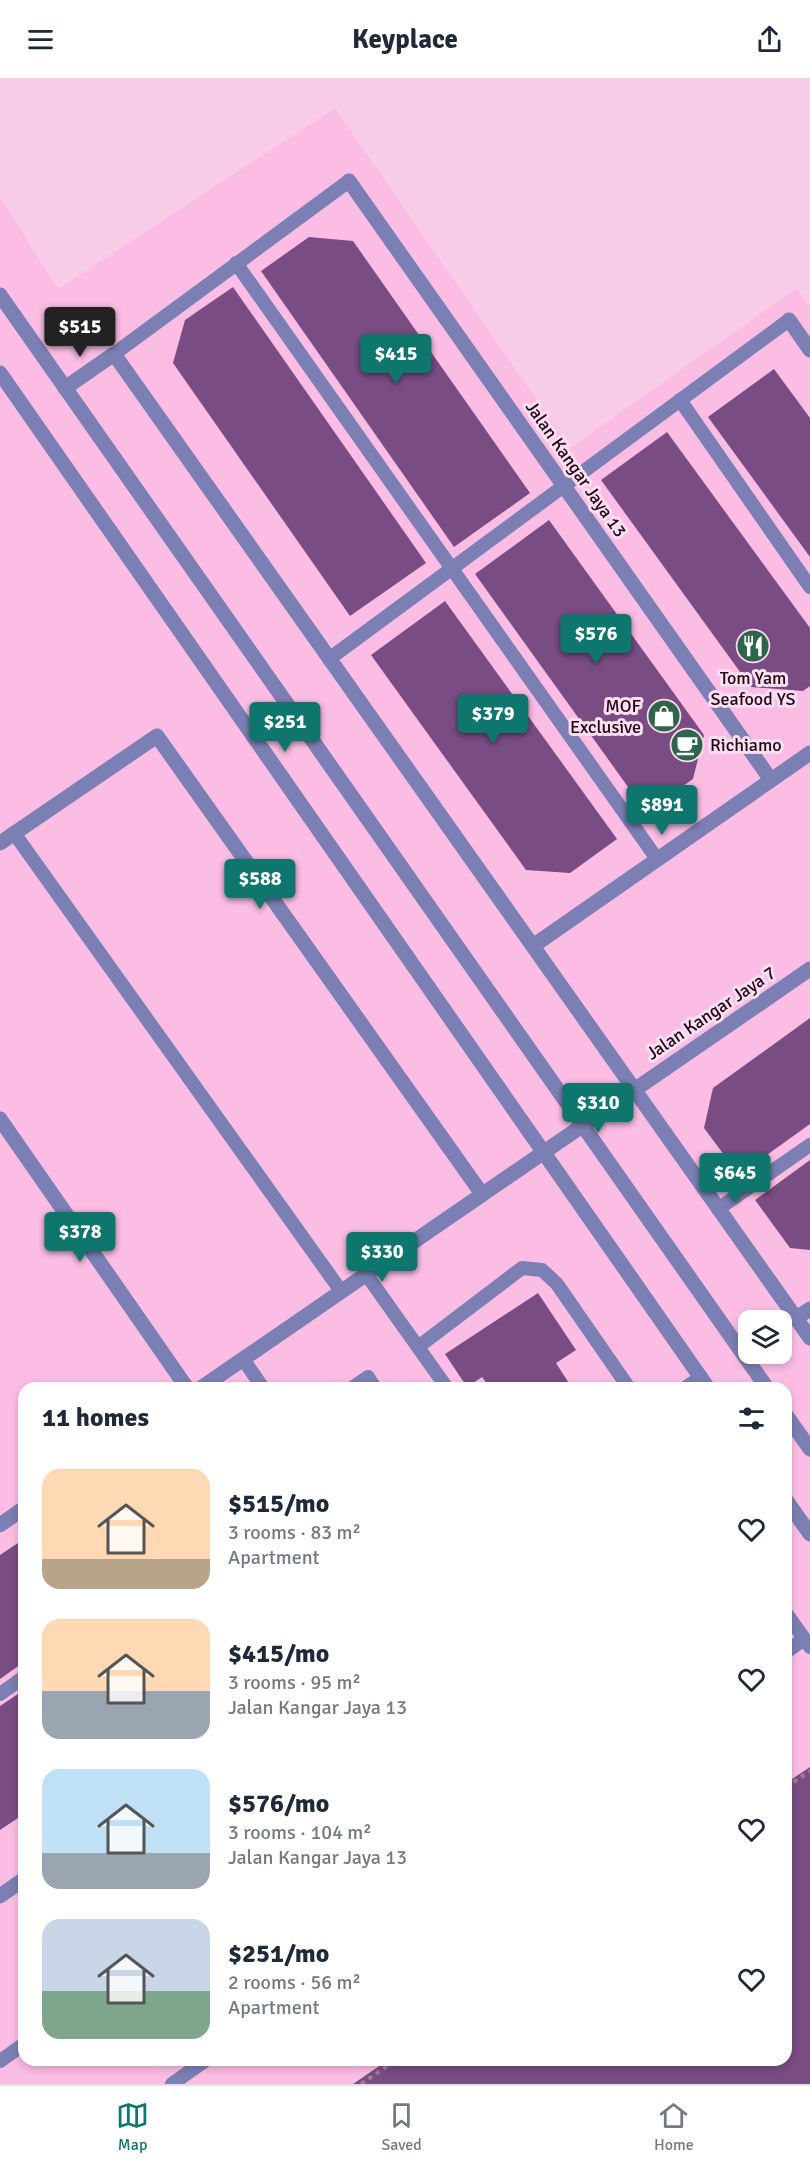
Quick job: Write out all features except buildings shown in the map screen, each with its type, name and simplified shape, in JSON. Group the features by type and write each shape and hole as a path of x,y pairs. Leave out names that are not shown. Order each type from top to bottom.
{"street":[{"name":"Jalan Kangar Jaya 13","path":"349,181 771,780"},
{"path":"0,295 763,1382"},
{"path":"789,320 810,350"},
{"path":"65,388 114,354 810,1338"},
{"path":"0,373 704,1382"},
{"path":"0,843 157,736 482,1194"},
{"path":"532,946 810,753"},
{"name":"Jalan Kangar Jaya 7","path":"210,1382 810,969"},
{"path":"0,1119 183,1382"},
{"path":"796,1318 810,1309"},
{"path":"792,1424 810,1449"},
{"path":"792,1508 810,1534"},
{"path":"0,1525 18,1513"},
{"path":"0,1896 18,1883"}],"lane":[{"path":"114,354 349,181"},
{"path":"236,263 657,859"},
{"path":"329,659 789,320"},
{"path":"680,400 810,587"},
{"path":"14,833 341,1292"},
{"path":"718,1209 810,1144"},
{"path":"418,1347 522,1268 542,1270 557,1284 625,1382"},
{"path":"366,1274 443,1382"},
{"path":"243,1359 259,1382"},
{"path":"792,1622 807,1643 792,1649"},
{"path":"0,1694 18,1681"},
{"path":"0,2061 18,2048"},
{"path":"172,2084 198,2066"}],"path":[{"path":"792,1783 810,1771"},
{"path":"361,2084 387,2066"}],"shaded area":[{"path":"335,108 570,448 797,288 810,307 810,2084 0,2084 0,197 58,289"}],"place":[{"name":"Tom Yam Seafood YS","path":"753,646"},
{"name":"MOF Exclusive","path":"664,716"},
{"name":"Richiamo","path":"687,745"}]}
